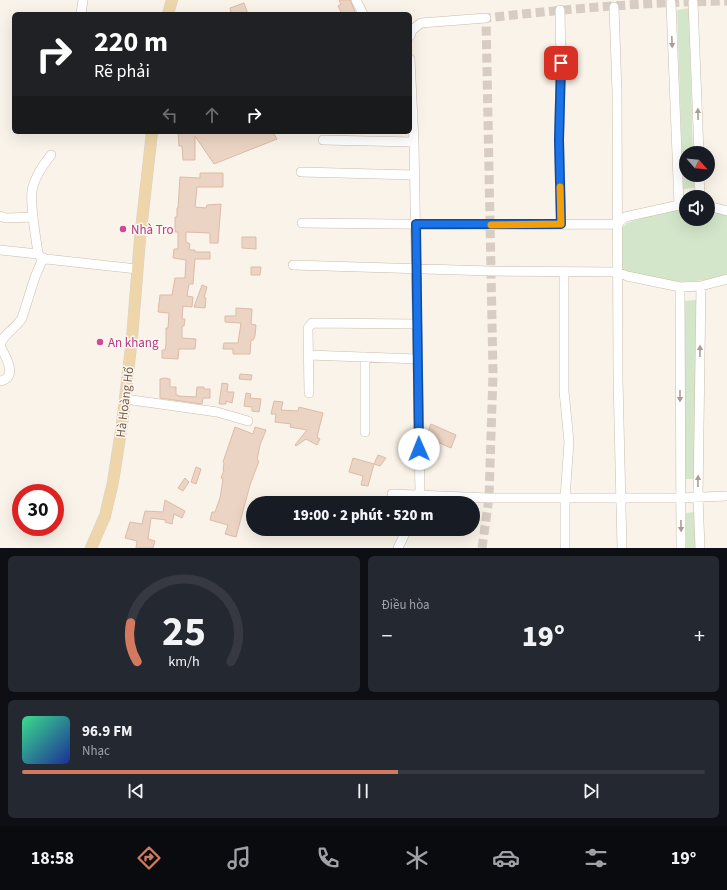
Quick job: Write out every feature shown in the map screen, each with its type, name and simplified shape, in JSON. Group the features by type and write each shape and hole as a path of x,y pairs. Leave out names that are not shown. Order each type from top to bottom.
{"main road":[{"path":"169,12 172,0"},
{"name":"Hà Hoàng Hổ","path":"91,548 105,516 130,399 138,269 152,134"}],"street":[{"path":"81,12 83,0"},
{"path":"356,0 362,12"},
{"path":"693,2 699,146"},
{"path":"671,3 681,190"},
{"path":"614,7 617,92 618,379 622,548"},
{"path":"560,10 561,63 559,140 561,224"},
{"path":"412,30 421,23 486,18"},
{"path":"412,105 416,224 418,496"},
{"path":"323,140 414,142"},
{"path":"0,381 5,380 10,371 10,364 0,346 5,336 19,324 22,318 41,256 33,217 32,191 34,183 44,163 52,155"},
{"path":"301,172 414,175"},
{"path":"302,223 617,224 625,217 679,206"},
{"path":"715,208 727,211"},
{"path":"0,216 6,218 33,217"},
{"path":"0,250 138,269"},
{"path":"293,265 618,272 627,276 680,287 701,286 727,279"},
{"path":"564,272 564,391 569,442 565,498 565,548"},
{"path":"700,548 698,497 701,286"},
{"path":"680,287 681,548"},
{"path":"309,394 308,328 312,323 417,324"},
{"path":"308,355 418,359"},
{"path":"365,357 365,432"},
{"path":"130,399 217,412 248,421"},
{"path":"392,494 402,496"},
{"path":"480,498 680,498 727,496"},
{"path":"398,548 403,536"}],"green space":[{"path":"689,8 693,146 682,146 677,10"},
{"path":"683,182 694,182 694,188 683,189"},
{"path":"679,209 679,226 715,226 715,212 727,215 727,275 705,280 682,282 649,278 631,273 624,269 622,267 622,228 627,223 651,215"},
{"path":"696,300 695,479 684,479 683,301"},
{"path":"695,512 697,548 686,548 684,513"}],"building":[{"path":"339,0 350,0 355,12 341,12 338,6 341,4"},
{"path":"244,3 247,12 231,12 230,8"},
{"path":"178,134 274,134 277,139 214,164 195,136 195,160 183,160 182,146 179,146"},
{"path":"200,173 223,173 223,187 197,187 195,207 206,208 207,205 221,204 218,243 210,243 210,233 186,232 186,242 190,244 189,250 195,250 195,252 210,252 210,259 195,259 193,284 189,284 187,296 193,297 192,307 183,306 182,319 185,319 184,326 182,326 182,338 196,339 195,349 179,349 178,359 162,358 162,350 165,350 166,345 166,328 168,328 169,313 158,312 160,295 172,295 175,278 185,278 186,260 173,258 174,249 178,249 178,232 175,232 175,217 177,217 180,177 200,178"},
{"path":"242,237 256,237 256,249 242,248"},
{"path":"251,267 261,267 260,275 251,275"},
{"path":"202,285 207,287 204,298 206,298 205,308 194,307"},
{"path":"236,308 252,309 251,324 256,325 255,336 253,340 251,340 250,354 233,354 233,349 223,349 224,343 238,343 241,323 225,322 225,316 236,316"},
{"path":"240,374 252,375 251,380 239,379"},
{"path":"160,379 170,379 170,387 176,387 176,395 178,396 196,397 197,387 204,387 204,389 210,389 210,398 203,398 202,404 160,398"},
{"path":"222,383 228,384 227,392 234,392 232,403 226,401 226,404 219,404"},
{"path":"246,393 251,394 250,398 261,399 259,412 252,411 252,407 244,406"},
{"path":"274,401 283,402 281,410 298,411 299,407 323,413 317,437 320,439 317,445 306,439 296,446 295,445 307,430 290,427 291,424 275,422 276,414 271,414"},
{"path":"431,424 456,435 451,448 426,437"},
{"path":"235,427 253,434 255,427 266,430 260,445 257,460 259,461 246,496 236,537 225,534 228,525 210,520 212,512 215,512 220,498 223,479 221,478 224,470 223,462"},
{"path":"378,455 386,458 380,466 374,464"},
{"path":"353,458 374,464 368,486 361,485 363,476 349,472"},
{"path":"196,467 201,469 196,484 191,482"},
{"path":"185,478 189,482 183,491 178,488"},
{"path":"165,500 185,511 182,518 174,514 172,524 165,522 166,520 151,518 148,539 155,541 153,548 136,548 137,541 125,538 130,522 142,524 145,511 163,512"}],"tunnel":[{"path":"482,548 489,498 493,373 486,18 606,6 727,1"}],"slow traffic":[{"path":"491,225 561,224 560,187"}],"place":[{"name":"Nhà Tro","path":"123,229"},
{"name":"An khang","path":"100,342"}],"route":[{"path":"419,449 416,224 561,224 559,140 561,63"}]}
